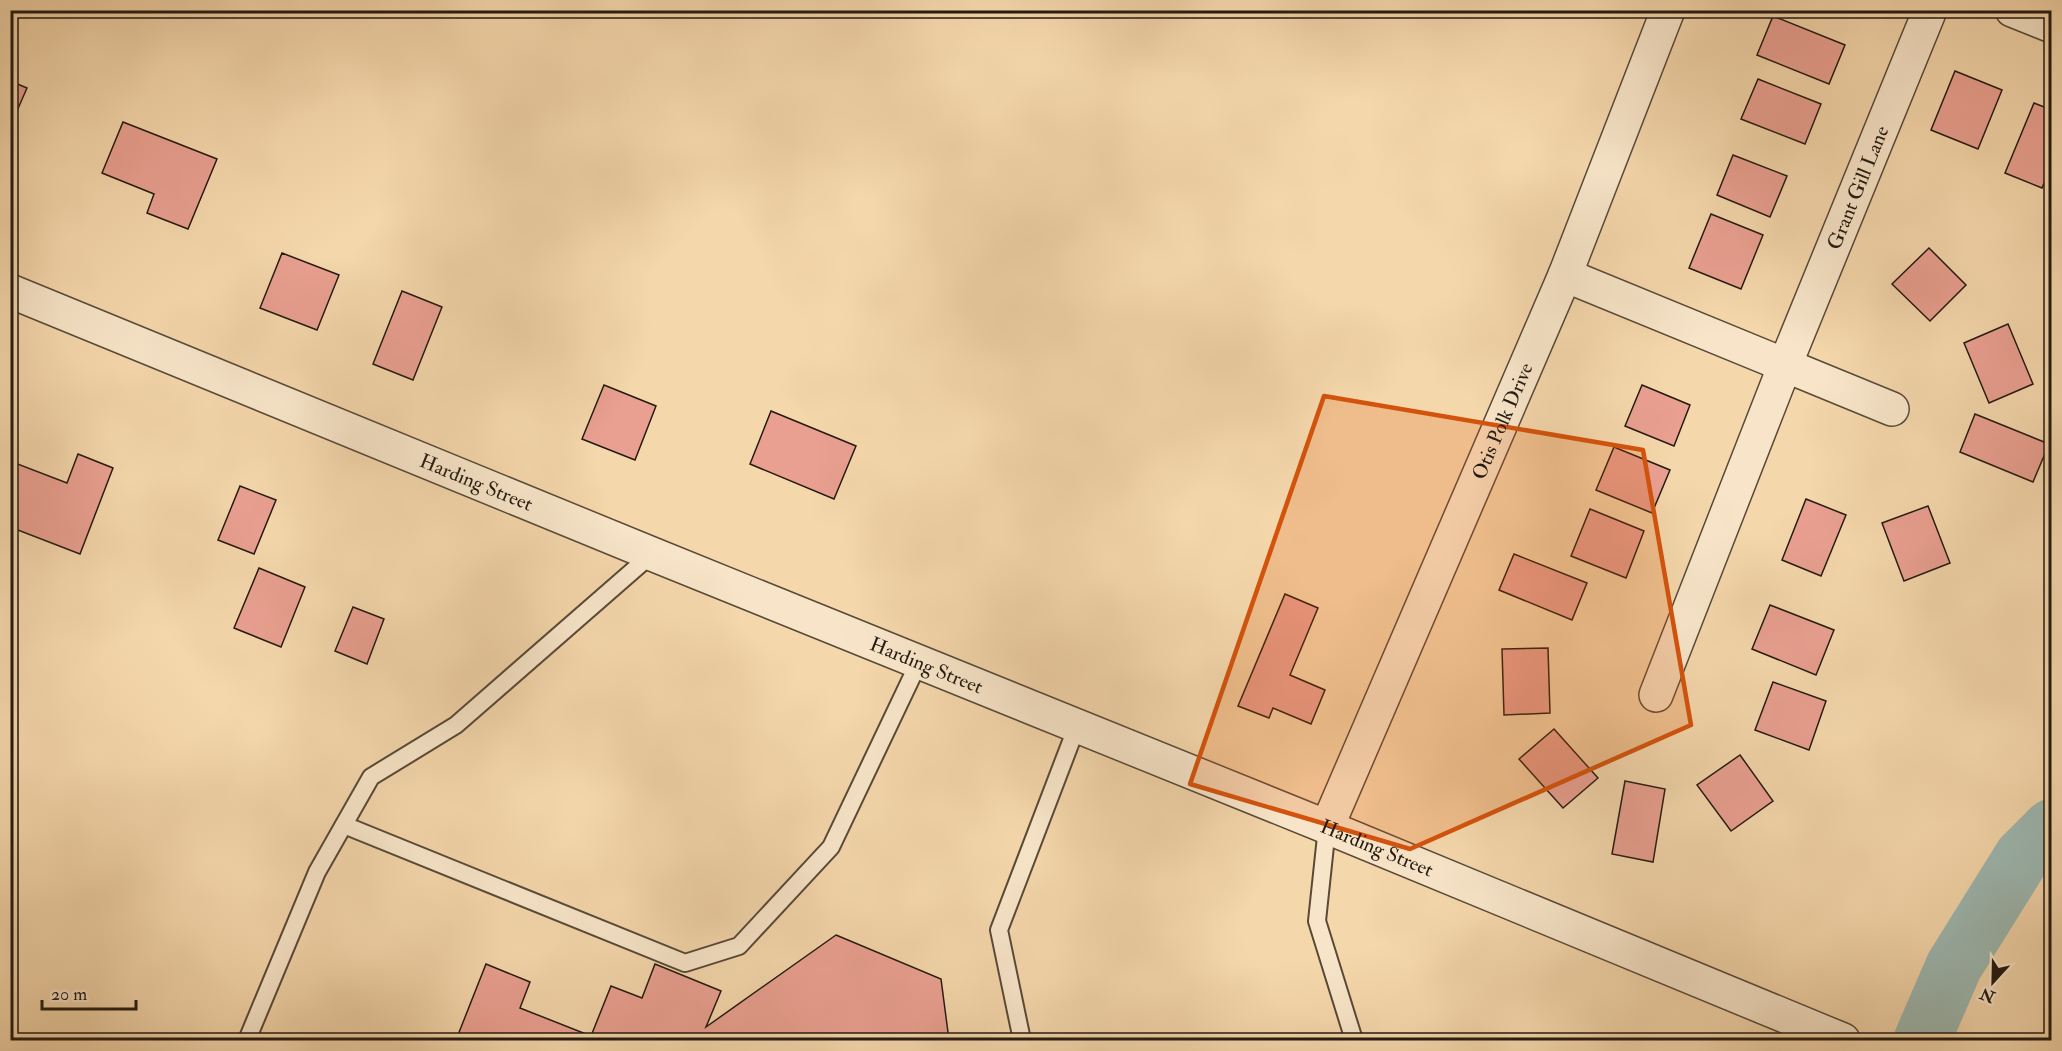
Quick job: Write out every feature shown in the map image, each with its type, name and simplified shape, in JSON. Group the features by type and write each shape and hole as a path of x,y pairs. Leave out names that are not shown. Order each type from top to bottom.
{"street":[{"name":"Otis Polk Drive","path":"1327,827 1565,275 1668,10"},
{"name":"Grant Gill Lane","path":"1656,695 1785,365 1930,10"},
{"path":"2012,10 2052,27"},
{"path":"1565,275 1892,409"},
{"name":"Harding Street","path":"10,291 1327,827 1843,1041"}],"lane":[{"path":"247,1041 317,872 371,777 456,725 652,554"},
{"path":"344,825 685,963 739,946 831,847 919,662"},
{"path":"1022,1041 999,930 1077,726"},
{"path":"1327,827 1317,921 1354,1041"}],"path":[{"path":"2047,1041 2052,1035"}],"highlighted area":[{"path":"1324,396 1643,450 1691,725 1410,849 1190,784"}],"building":[{"path":"1773,16 1845,45 1829,84 1757,55"},
{"path":"1955,71 2002,90 1978,149 1931,130"},
{"path":"1758,79 1821,104 1805,144 1741,119"},
{"path":"10,81 27,88 10,127"},
{"path":"2034,103 2052,110 2052,165 2042,188 2005,173"},
{"path":"123,122 217,159 188,229 147,213 154,194 102,173"},
{"path":"1733,155 1787,176 1770,217 1717,195"},
{"path":"1711,214 1763,235 1741,289 1689,268"},
{"path":"1929,248 1966,285 1930,321 1892,284"},
{"path":"282,253 339,275 317,330 260,308"},
{"path":"402,291 442,307 413,380 373,364"},
{"path":"2008,324 2033,384 1989,403 1964,343"},
{"path":"604,385 656,406 635,460 582,439"},
{"path":"1642,385 1690,405 1674,446 1625,426"},
{"path":"771,411 856,446 834,499 750,464"},
{"path":"1975,414 2049,444 2033,482 1960,452"},
{"path":"1614,447 1670,470 1652,513 1596,490"},
{"path":"78,454 113,468 80,554 10,527 10,461 67,483"},
{"path":"240,486 276,500 254,554 218,540"},
{"path":"1806,499 1846,515 1821,576 1782,560"},
{"path":"1928,506 1950,563 1904,581 1882,523"},
{"path":"1590,509 1644,531 1626,578 1571,556"},
{"path":"1514,554 1587,583 1572,620 1499,590"},
{"path":"259,568 305,587 281,647 234,628"},
{"path":"1285,594 1318,608 1290,675 1325,690 1311,724 1273,708 1269,718 1238,706"},
{"path":"1770,605 1834,630 1816,675 1752,649"},
{"path":"353,607 384,619 367,664 335,651"},
{"path":"1548,648 1550,713 1504,715 1502,649"},
{"path":"1773,682 1826,701 1809,750 1755,730"},
{"path":"1554,729 1598,778 1563,808 1519,759"},
{"path":"1740,755 1773,801 1731,831 1697,785"},
{"path":"1625,781 1665,789 1653,862 1612,854"},
{"path":"836,935 941,979 949,1040 849,1040 837,1035 830,1040 456,1040 486,964 530,982 520,1008 591,1036 611,986 642,998 655,964 721,991 706,1027"}],"waterway":[{"path":"1922,1040 1954,966 2022,857 2052,827"}]}
